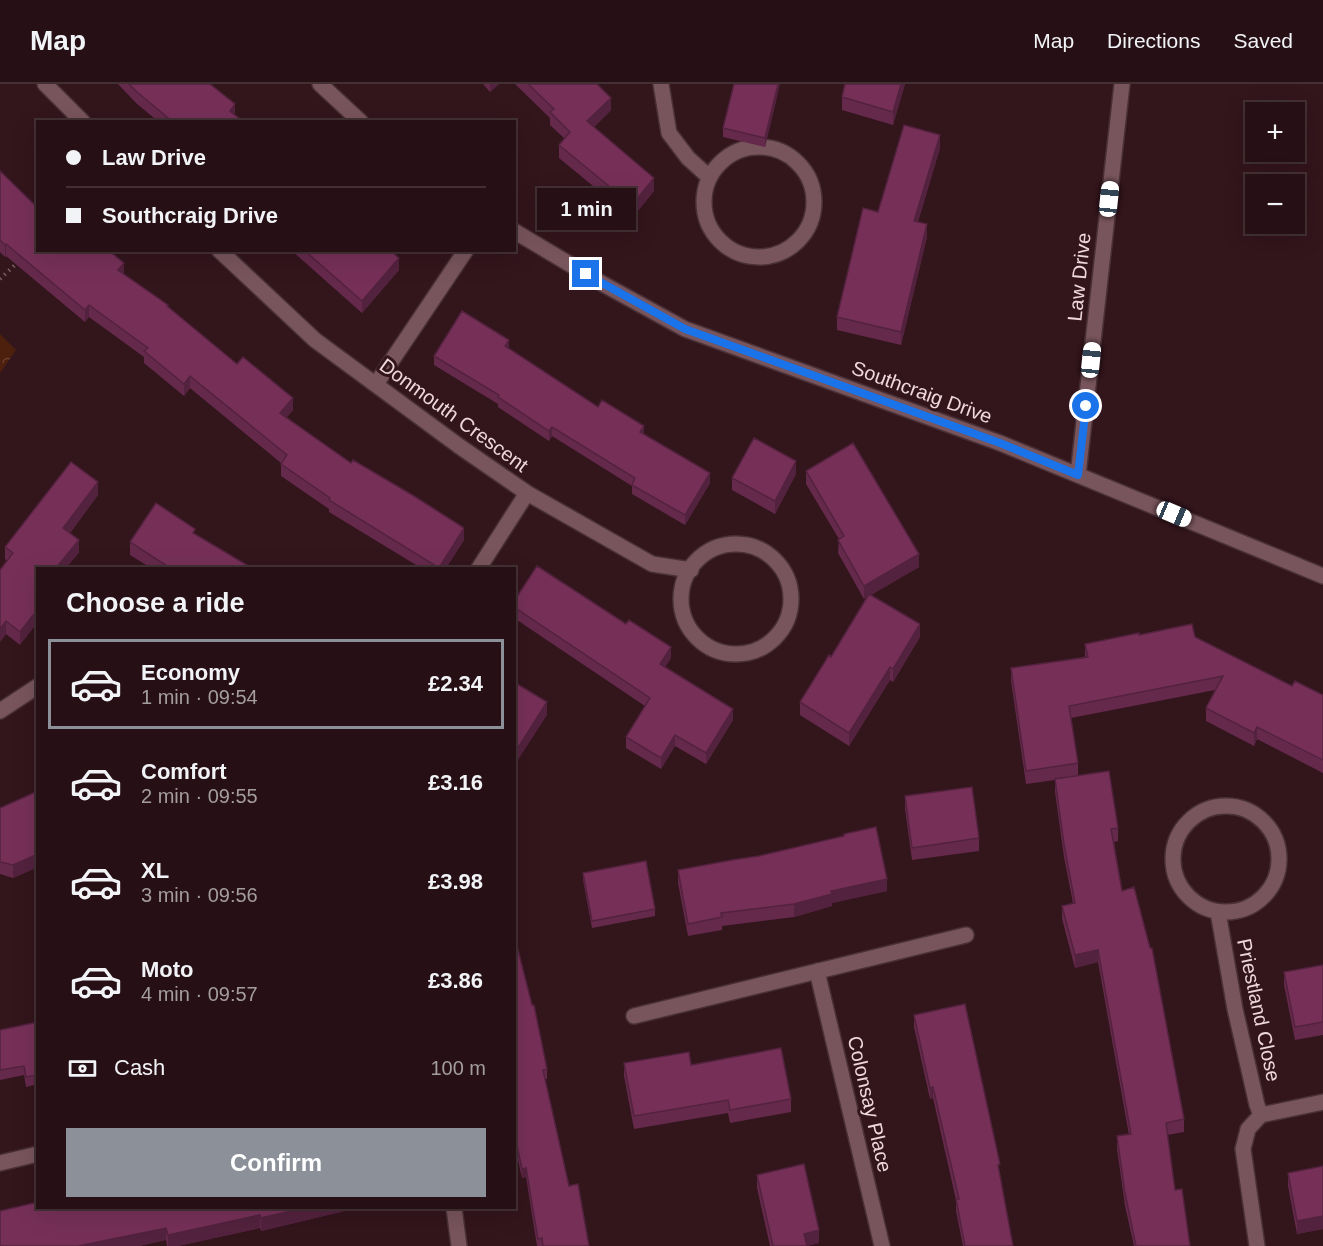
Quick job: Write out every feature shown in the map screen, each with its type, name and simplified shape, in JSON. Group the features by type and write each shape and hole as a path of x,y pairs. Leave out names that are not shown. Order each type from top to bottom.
{"street":[{"path":"45,84 81,120"},
{"path":"320,84 359,120"},
{"path":"661,84 669,133 688,158 709,177"},
{"name":"Law Drive","path":"1078,475 1122,84"},
{"path":"765,147 787,154 801,166 812,186 815,205 811,222 801,238 786,251 766,257 746,256 725,246 713,234 705,212 704,196 709,177 730,154 744,148 765,147"},
{"name":"Southcraig Drive","path":"516,232 685,329 1000,443 1323,576"},
{"name":"Donmouth Crescent","path":"221,252 315,340 527,493 652,564 691,570"},
{"path":"375,384 465,252"},
{"path":"480,567 527,493"},
{"path":"745,544 765,551 779,563 789,582 789,616 780,633 766,646 746,654 725,653 703,643 690,630 681,608 681,591 691,570 694,562 710,550 723,545 745,544"},
{"path":"0,711 36,687"},
{"name":"Priestland Close","path":"1225,806 1252,813 1267,825 1278,848 1279,866 1275,881 1265,897 1240,911 1218,912 1201,907 1191,900 1179,886 1173,864 1176,838 1186,823 1201,812 1225,806"},
{"name":"Priestland Close","path":"1218,912 1235,1009 1261,1115"},
{"path":"634,1016 966,935"},
{"name":"Colonsay Place","path":"817,971 882,1246"},
{"path":"1257,1246 1244,1149 1248,1129 1261,1115 1323,1102"},
{"path":"0,1163 36,1154"},
{"path":"454,1209 459,1246"}],"path":[{"path":"0,279 24,257"}],"green space":[{"path":"0,334 16,350 0,373"}],"building":[{"path":"129,84 210,84 235,104 230,111 241,120 171,120"},
{"path":"528,84 597,84 611,98 587,121 654,178 632,205 559,145 570,132 550,112 554,109"},
{"path":"734,84 778,84 765,138 723,128"},
{"path":"845,84 901,84 893,112 842,97"},
{"path":"904,125 940,135 914,221 927,224 901,332 837,317 863,208 878,212"},
{"path":"0,171 36,206 36,252 110,252 124,263 118,270 168,305 237,364 243,357 293,398 280,413 351,463 353,460 464,528 440,567 329,500 330,498 281,464 287,455 190,376 184,384 144,351 148,348 89,305 85,310 0,240"},
{"path":"306,252 392,252 399,258 362,301"},
{"path":"462,311 509,340 505,346 598,407 602,400 644,426 640,432 710,473 685,515 632,485 635,478 552,427 549,431 498,397 499,395 434,356"},
{"path":"754,438 796,461 775,501 732,478"},
{"path":"853,443 919,554 864,586 838,540 844,536 806,471"},
{"path":"71,462 98,482 63,528 79,540 57,567 36,567 36,612 20,632 6,621 0,629 0,570 13,553 5,547"},
{"path":"156,503 195,529 193,533 250,567 168,567 130,542"},
{"path":"537,566 626,624 629,620 671,647 660,664 733,709 706,753 675,735 661,758 626,737 650,698 516,608 516,598"},
{"path":"869,594 920,624 893,669 890,667 849,733 800,702 829,655 831,657"},
{"path":"1192,624 1195,637 1292,686 1295,681 1323,695 1323,760 1257,727 1254,733 1206,708 1223,676 1069,706 1078,763 1026,771 1011,668 1088,657 1085,644"},
{"path":"516,683 547,702 516,751"},
{"path":"1109,771 1118,828 1111,829 1122,891 1134,887 1150,948 1152,948 1184,1119 1166,1123 1175,1190 1182,1189 1190,1246 1136,1246 1125,1193 1117,1136 1131,1134 1098,950 1075,955 1062,906 1075,903 1055,779"},
{"path":"972,787 979,838 912,848 905,796"},
{"path":"36,792 36,855 13,865 0,862 0,808"},
{"path":"876,827 887,879 831,891 832,894 794,904 721,913 722,917 688,924 678,870 759,856"},
{"path":"646,861 655,909 592,921 583,873"},
{"path":"516,942 532,1005 534,1005 547,1069 543,1070 569,1186 578,1184 589,1246 543,1246 542,1238 538,1239 526,1168 522,1169 516,1141"},
{"path":"1323,965 1323,1022 1295,1027 1284,972"},
{"path":"965,1004 1000,1164 998,1165 1013,1246 965,1246 956,1199 959,1199 933,1087 930,1088 914,1015"},
{"path":"36,1022 36,1075 26,1077 24,1066 0,1070 0,1030"},
{"path":"781,1048 791,1099 730,1110 728,1100 634,1116 624,1063 689,1052 691,1065"},
{"path":"804,1164 819,1230 804,1234 807,1246 773,1246 757,1175"},
{"path":"1323,1166 1323,1216 1297,1221 1288,1173"},
{"path":"36,1202 36,1209 300,1209 261,1218 260,1215 168,1235 166,1228 78,1246 0,1246 0,1211"}],"route":[{"path":"586,274 685,329 1000,443 1078,475 1086,406"}]}
